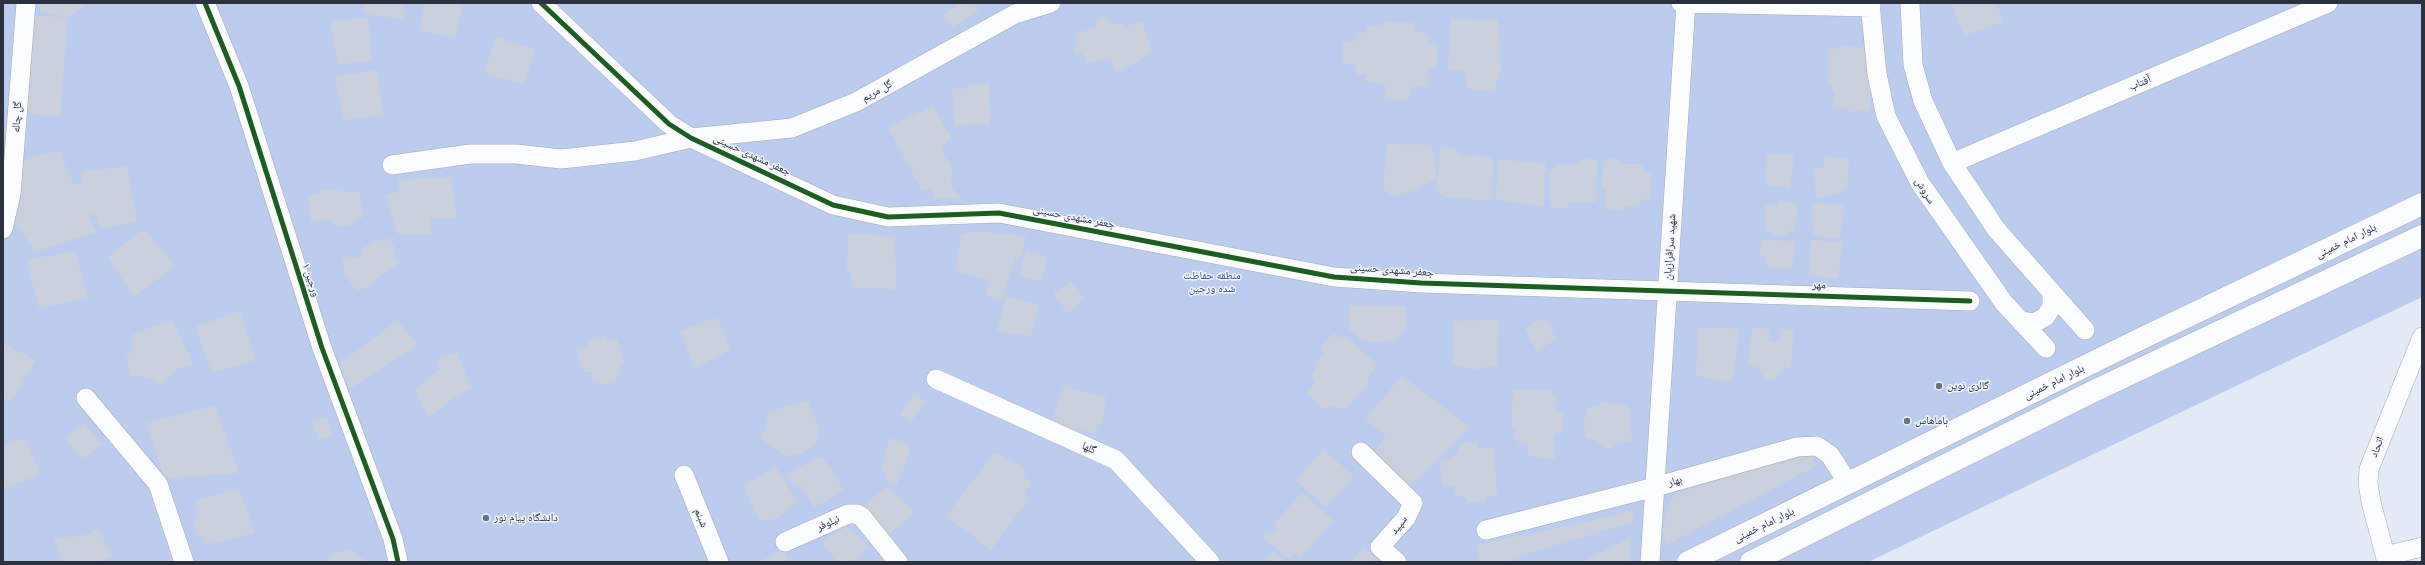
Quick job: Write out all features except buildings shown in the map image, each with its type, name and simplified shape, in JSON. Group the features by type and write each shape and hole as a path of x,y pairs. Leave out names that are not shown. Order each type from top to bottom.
{"main road":[{"name":"بلوار امام خمینی","path":"1688,562 2130,344 2422,204"},
{"path":"1751,562 2094,391 2422,236"}],"street":[{"name":"گل چاله","path":"3,229 11,194 26,3"},
{"name":"ورجین ۱","path":"205,3 240,86 322,348 393,539 398,562"},
{"name":"جعفر مشهدی حسینی","path":"541,3 669,124 691,138 834,205 888,217 999,213 1334,277 1420,283 1668,290"},
{"name":"گل مریم","path":"392,165 470,154 516,154 561,159 635,151 691,138 792,128 856,102 1015,14 1051,3"},
{"path":"1681,3 1871,5"},
{"name":"شهید سرافرازیان","path":"1650,562 1686,3"},
{"path":"1910,3 1912,65 1923,101 1952,163 1996,229 2052,294 2086,330"},
{"name":"آفتاب","path":"1952,163 2328,3"},
{"name":"سروش","path":"1871,5 1877,74 1886,116 1920,183 2004,303 2046,348"},
{"name":"مهر","path":"1668,290 1970,301"},
{"path":"2022,321 2034,322 2045,317 2052,307 2052,294"},
{"name":"اتحاد","path":"2386,559 2371,502 2368,483 2369,469 2422,337"},
{"name":"گلها","path":"936,379 1116,460 1210,562"},
{"path":"86,398 158,484 184,562"},
{"name":"بهار","path":"1486,530 1655,487 1797,446 1817,446 1830,455 1848,483"},
{"name":"سپید","path":"1361,452 1413,503 1406,518 1380,547 1397,562"},
{"name":"شبنم","path":"684,475 719,562"},
{"name":"نیلوفر","path":"785,542 848,514 857,514 862,517 898,562"},
{"path":"2386,559 2422,547"}],"green space":[{"name":"منطقه حفاظت شده ورجین","path":"3,3 2422,3 2422,297 1868,562 3,562"}],"cycle path":[{"path":"205,3 239,86 322,348 393,539 398,562"},
{"path":"541,3 669,124 691,138 833,205 888,217 999,213 1334,277 1421,283 1970,301"}],"place":[{"name":"گالری نوین","path":"1939,386"},
{"name":"باماهاس","path":"1907,421"},
{"name":"دانشگاه پیام نور","path":"486,518"}]}
